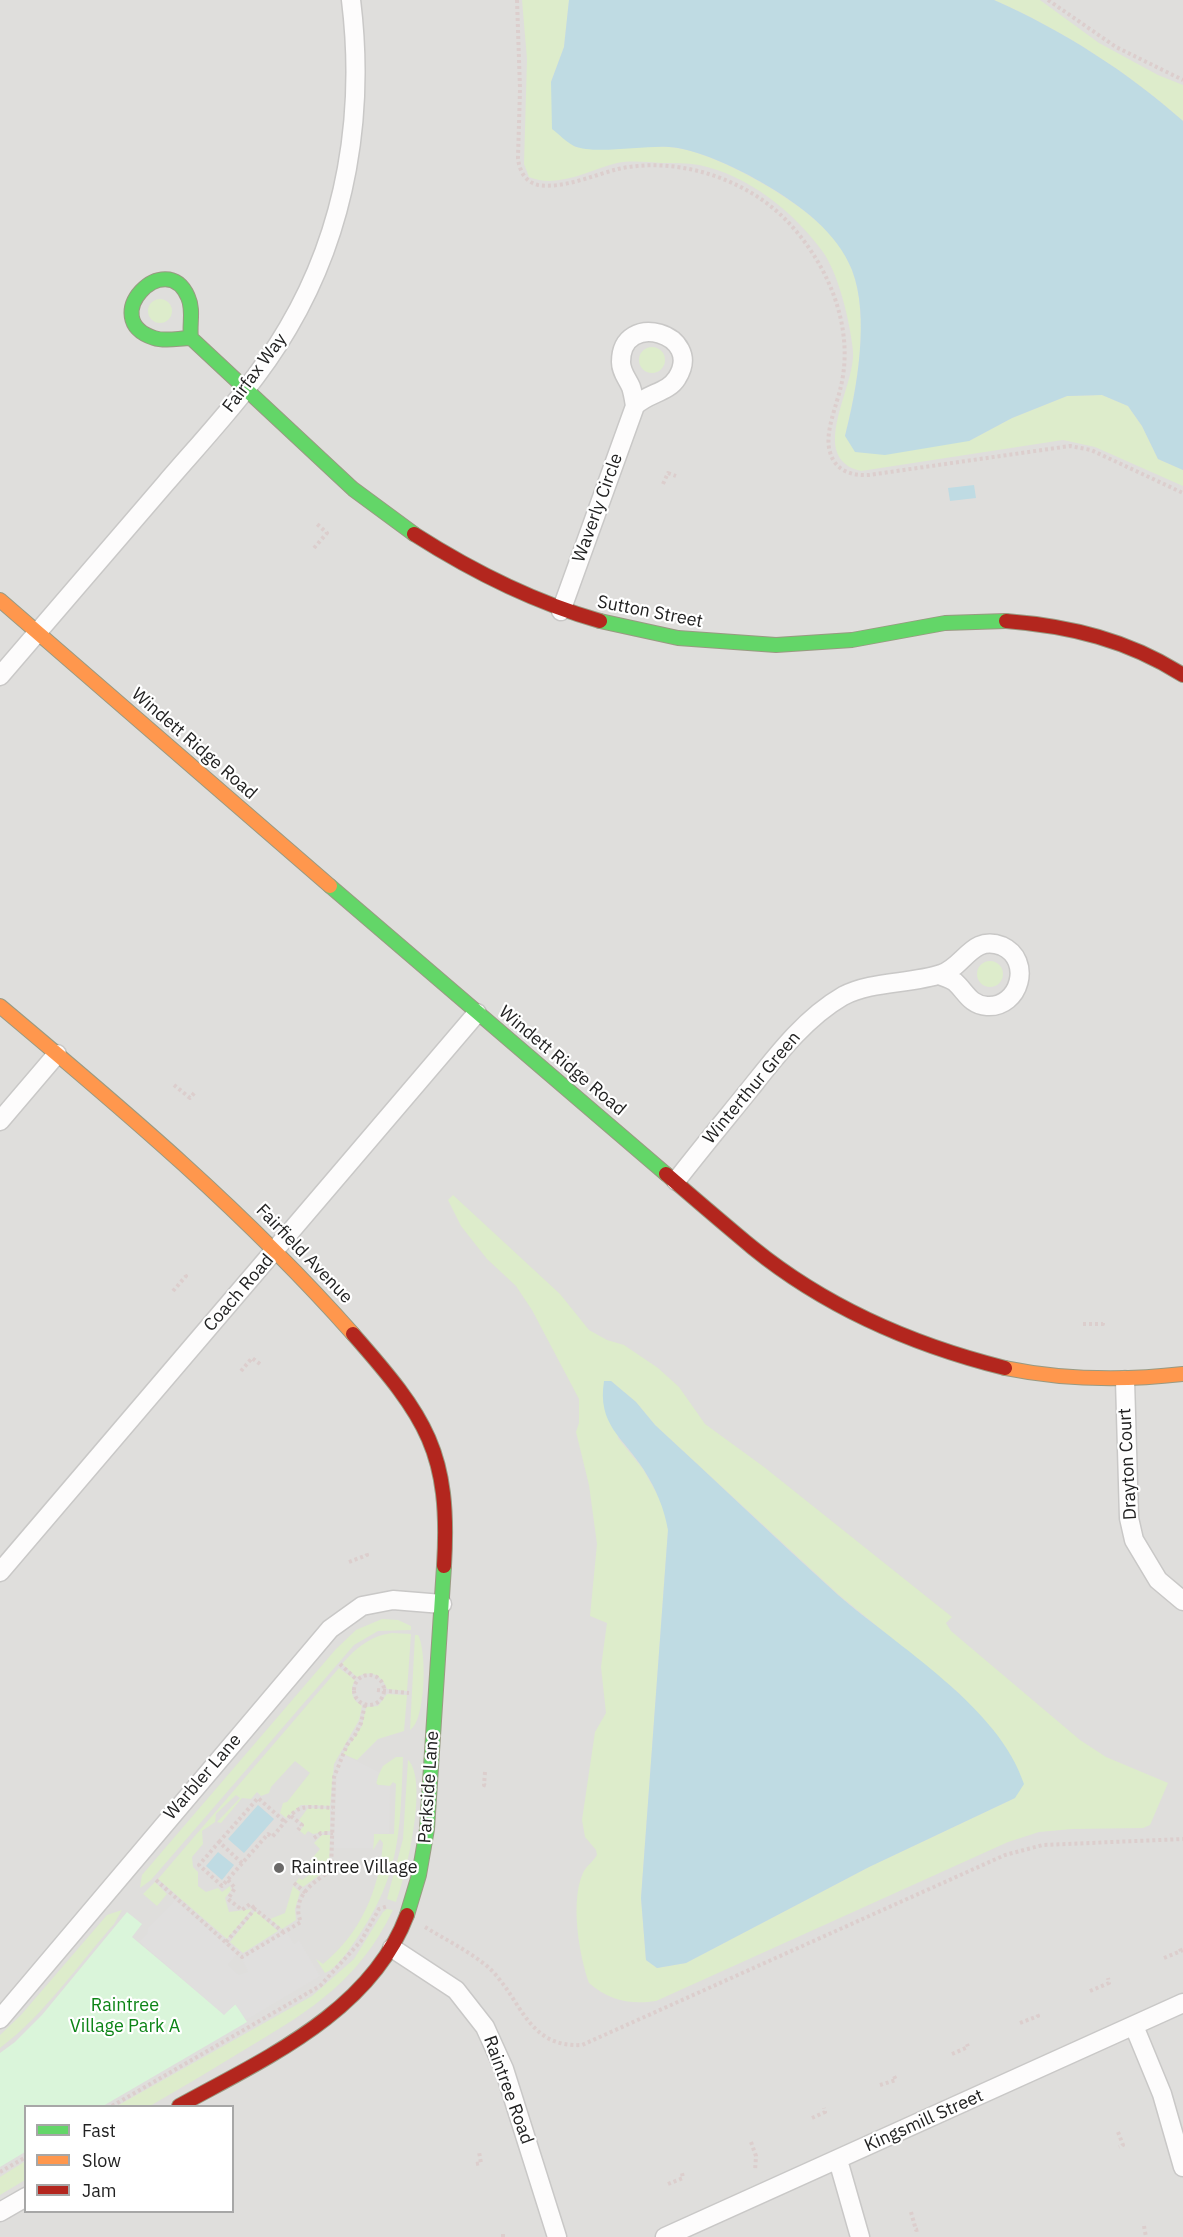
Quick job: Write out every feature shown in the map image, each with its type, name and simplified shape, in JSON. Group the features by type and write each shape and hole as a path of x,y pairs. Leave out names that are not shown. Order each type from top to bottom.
{"street":[{"name":"Fairfax Way","path":"0,676 246,389 298,309 324,255 336,216 351,150 356,99 355,32 351,0"},
{"path":"163,279 180,286 190,300 190,338 154,338 139,329 132,314 134,297 138,290 146,284 163,279"},
{"name":"Sutton Street","path":"190,338 359,494 422,540 488,579 561,611 631,630 732,645 778,645 851,640 943,623 1012,620 1085,631 1163,661 1183,675"},
{"name":"Waverly Circle","path":"561,611 635,406"},
{"name":"Windett Ridge Road","path":"0,600 477,1013 754,1249 797,1281 842,1308 900,1335 950,1353 1000,1366 1059,1376 1125,1380 1183,1374"},
{"name":"Winterthur Green","path":"676,1181 793,1036 844,996 911,978 939,975"},
{"name":"Fairfield Avenue","path":"0,1006 232,1206 276,1249 402,1391 422,1422 437,1455 445,1491 442,1604"},
{"name":"Coach Road","path":"0,1572 477,1013"},
{"path":"0,1120 57,1054"},
{"name":"Drayton Court","path":"1125,1380 1129,1518 1134,1540 1143,1560 1158,1580 1183,1600"},
{"name":"Warbler Lane","path":"0,2019 330,1629 362,1606 393,1600 442,1604"},
{"name":"Parkside Lane","path":"181,2105 314,2026 344,2002 371,1975 392,1947 407,1915 422,1865 427,1829 442,1604"},
{"name":"Raintree Road","path":"392,1947 456,1990 485,2027 504,2069 557,2237"},
{"name":"Kingsmill Street","path":"665,2237 1183,2003"},
{"path":"1134,2026 1162,2094 1183,2167"},
{"path":"838,2160 860,2237"},
{"path":"0,2212 24,2198"}],"path":[{"path":"517,0 520,89 518,158 519,168 530,181 554,185 621,168 649,166 678,168 715,175 745,189 781,215 808,244 828,279 840,316 844,376 829,440 834,463 843,471 869,475 1070,446 1091,450 1183,493"},
{"path":"1048,0 1116,47 1183,80"},
{"path":"663,484 668,473 676,476"},
{"path":"314,548 327,533 316,524"},
{"path":"174,1085 190,1098 196,1091"},
{"path":"173,1291 186,1276 184,1275"},
{"path":"1083,1324 1103,1324 1103,1322"},
{"path":"241,1371 252,1358 260,1364"},
{"path":"349,1562 367,1555 366,1552"},
{"path":"339,1664 357,1680"},
{"path":"363,1676 378,1678 384,1691 378,1703 365,1705 356,1698 354,1692 357,1680 363,1676"},
{"path":"377,1690 409,1693"},
{"path":"156,1880 242,1957 301,1922 298,1915 310,1884 332,1870 334,1777 346,1745 356,1735 365,1705"},
{"path":"485,1772 484,1785 486,1786"},
{"path":"285,1822 258,1798 199,1865 222,1886 268,1834 272,1837 303,1806 333,1808"},
{"path":"291,1816 302,1825 298,1830"},
{"path":"314,1838 321,1833 333,1833"},
{"path":"420,1923 488,1967 540,2036 554,2043 582,2045 1005,1855 1043,1845 1183,1839"},
{"path":"219,1842 242,1863"},
{"path":"228,1880 235,1888 228,1899 242,1910 250,1904 284,1932"},
{"path":"294,1883 305,1893"},
{"path":"114,2105 320,1986 361,1941 379,1909 385,1905 394,1907"},
{"path":"226,1942 255,1909"},
{"path":"1164,1958 1181,1951 1179,1946"},
{"path":"1090,1990 1109,1983 1108,1978"},
{"path":"1020,2023 1038,2016 1036,2012"},
{"path":"952,2054 968,2047 967,2044"},
{"path":"880,2085 896,2080 894,2076"},
{"path":"812,2118 825,2112 824,2108"},
{"path":"1118,2132 1123,2145 1119,2147"},
{"path":"751,2142 756,2156 755,2171"},
{"path":"476,2164 481,2163 479,2152"},
{"path":"0,2172 24,2158"},
{"path":"668,2184 683,2178 682,2173"},
{"path":"911,2212 916,2230 921,2229"},
{"path":"1144,2226 1146,2237"}],"shaded area":[{"path":"0,0 1183,0 1183,2237 0,2237"},
{"path":"343,1754 379,1772 376,1785 390,1786 389,1833 374,1834 373,1848 334,1848 337,1771"},
{"path":"175,1900 237,1954 228,1965 239,1975 248,1972 242,1958 286,1931 294,1944 299,1940 320,1976 246,2020 235,2004 224,2015 139,1942 148,1932 148,1928"}],"green space":[{"path":"522,0 569,0 564,47 551,82 575,147 670,147 707,156 767,186 805,211 828,232 846,256 857,289 861,331 854,397 845,436 969,441 1012,418 1067,396 1102,395 1128,406 1142,426 1158,459 1183,470 1183,486 1095,447 1063,440 861,471 845,464 837,452 835,437 852,366 853,351 843,299 834,273 823,252 798,223 768,197 735,177 699,165 628,162 617,163 562,180 540,180 529,177 524,164 527,59"},
{"path":"994,0 1040,0 1099,43 1158,75 1183,85 1183,121 1140,86 1093,53"},
{"path":"160,299 165,300 171,306 171,316 165,322 160,323 155,322 149,316 148,311 149,306 155,300"},
{"path":"652,347 661,351 665,360 661,369 652,373 643,369 639,360 643,351"},
{"path":"990,961 999,965 1003,974 999,983 990,987 981,983 977,974 981,965"},
{"path":"453,1195 560,1294 589,1330 607,1340 624,1345 658,1368 679,1387 705,1424 764,1467 952,1617 946,1623 951,1631 1080,1740 1106,1757 1168,1783 1150,1825 1143,1828 1039,1832 1008,1842 656,2001 620,2000 604,1994 589,1983 579,1943 577,1898 583,1873 597,1855 596,1850 585,1837 582,1820 595,1732 606,1713 601,1667 607,1623 590,1616 597,1544 589,1485 576,1432 579,1423 579,1399 532,1310 516,1286 487,1259 461,1226 448,1200","holes":["611,1381 636,1402 655,1425 839,1595 960,1694 1015,1798 869,1867 686,1963 657,1968 646,1960 641,1898 668,1530 665,1512 657,1494 643,1469 618,1438"]},
{"path":"382,1619 398,1620 411,1626 411,1630 378,1631 354,1645 151,1880 140,1888 142,1875 336,1649 356,1630"},
{"path":"392,1633 411,1634 407,1691 387,1689 382,1680 375,1675 367,1674 357,1677 342,1664 364,1644"},
{"path":"415,1635 418,1635 421,1643 424,1669 422,1700 415,1724 410,1730"},
{"path":"339,1668 355,1680 352,1695 362,1706 359,1720 334,1764 330,1806 301,1805 286,1818 280,1813 283,1803 287,1802 310,1773 295,1761 271,1787 269,1793 261,1796 257,1792 251,1799 242,1798 221,1823 217,1822 240,1798 236,1795 216,1814 215,1822 202,1831 203,1844 192,1857 193,1867 198,1872 198,1886 206,1892 218,1888 222,1892 230,1886 231,1890 225,1898 229,1912 252,1909 227,1939 158,1879"},
{"path":"387,1694 407,1695 404,1731 378,1739 357,1760 343,1754 362,1726 366,1707 378,1706"},
{"path":"396,1757 403,1757 401,1810 389,1876 369,1920 344,1957 325,1973 316,1959 323,1964 348,1939 372,1894 383,1843 380,1839 373,1850 374,1834 394,1834 396,1784 393,1782 390,1786 378,1785 375,1782 383,1766"},
{"path":"408,1760 414,1771 416,1807 410,1851 396,1902 387,1899 403,1839"},
{"path":"308,1808 330,1809 330,1831 313,1834 308,1831 305,1835 300,1831 304,1825 299,1820"},
{"path":"322,1835 330,1835 329,1868 303,1887 296,1882 299,1878 302,1880 312,1873 314,1866 309,1862 320,1849 314,1843"},
{"path":"155,1882 167,1894 157,1906 143,1894"},
{"path":"293,1886 300,1892 295,1909 296,1920 282,1929 270,1919 285,1913"},
{"path":"387,1909 393,1910 365,1956 349,1974 314,2005 272,2033 152,2105 119,2105 312,1996 354,1959"},
{"path":"122,1910 114,1924 46,2005 0,2048 0,2035 21,2015 107,1915"},
{"path":"255,1911 278,1931 243,1953 230,1942"},
{"name":"Raintree Village Park A","path":"127,1912 142,1924 132,1937 224,2014 236,2004 247,2022 105,2105 24,2105 24,2153 0,2167 0,2053 15,2042 42,2015"},
{"path":"24,2162 24,2181 0,2195 0,2177"}],"water":[{"path":"569,0 994,0 1093,53 1140,86 1183,121 1183,470 1158,459 1142,426 1128,406 1102,395 1067,396 1012,418 969,441 885,455 855,452 845,436 854,397 860,353 860,309 852,270 845,256 827,232 792,201 745,173 719,161 669,147 583,149 574,146 552,129 551,82 564,47"},
{"path":"974,485 976,498 950,501 948,488"},
{"path":"604,1381 611,1381 636,1402 655,1425 838,1595 944,1680 970,1704 1012,1756 1024,1784 1015,1798 869,1867 686,1963 657,1968 646,1960 641,1898 668,1530 662,1506 652,1484 608,1420 604,1409"},
{"path":"258,1805 274,1819 244,1853 228,1839"},
{"path":"218,1852 234,1865 222,1880 206,1866"}],"traffic: fast":[{"path":"191,338 159,339 138,329 132,316 133,303 141,291 152,283 165,279 178,283 190,302 191,338 353,489 414,534"},
{"path":"600,621 678,638 776,645 852,640 945,623 1006,621"},
{"path":"330,886 666,1174"},
{"path":"407,1915 419,1875 427,1829 444,1566"}],"traffic: slow":[{"path":"0,600 330,886"},
{"path":"0,1006 227,1204 312,1289 353,1334"},
{"path":"1005,1368 1049,1375 1094,1378 1138,1378 1183,1374"}],"traffic: jam":[{"path":"414,534 458,561 527,595 600,621"},
{"path":"1006,621 1030,623 1098,637 1141,652 1183,675"},
{"path":"666,1174 753,1248 811,1289 872,1322 904,1336 1005,1368"},
{"path":"353,1334 399,1389 416,1414 428,1438 438,1464 443,1493 444,1566"},
{"path":"181,2105 279,2050 341,2006 368,1979 390,1949 407,1915"}],"place":[{"name":"Raintree Village","path":"279,1868"}]}
